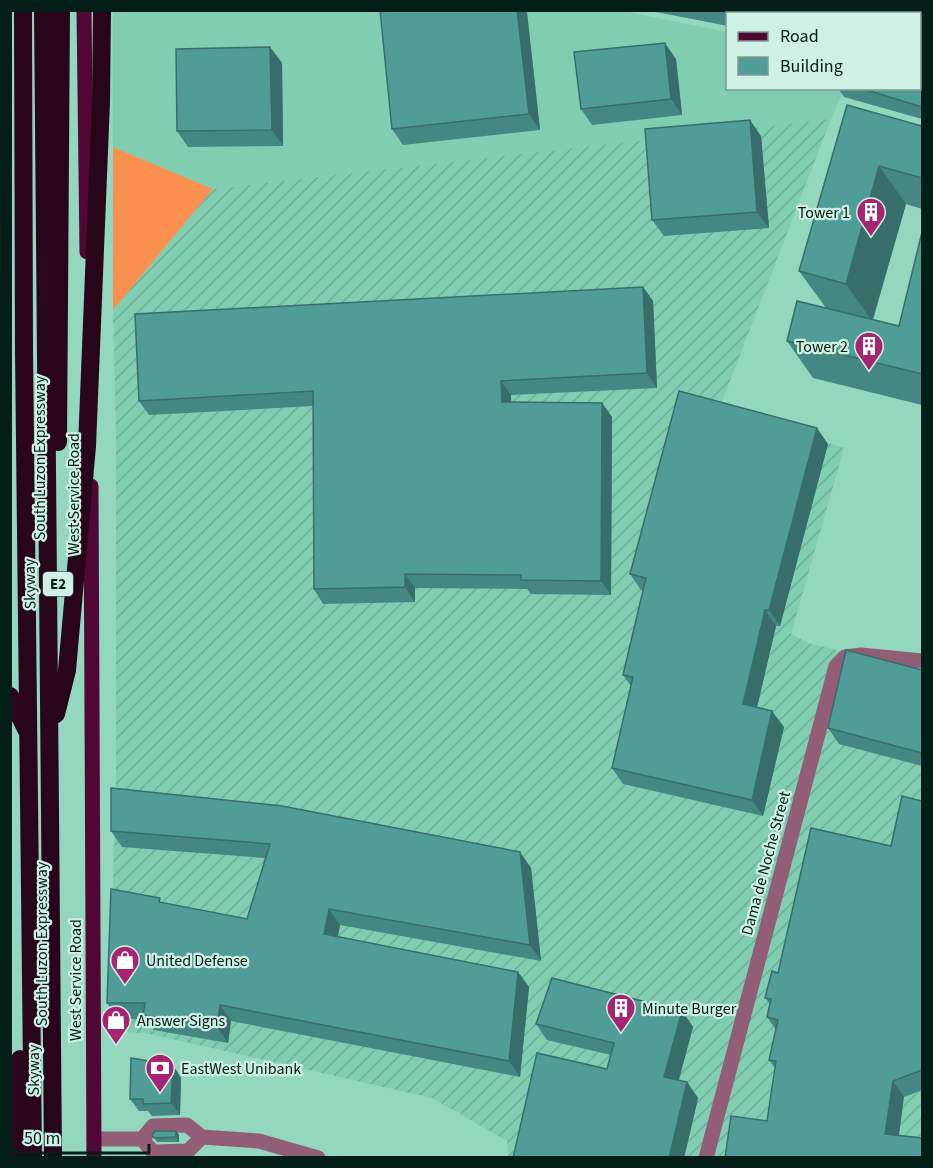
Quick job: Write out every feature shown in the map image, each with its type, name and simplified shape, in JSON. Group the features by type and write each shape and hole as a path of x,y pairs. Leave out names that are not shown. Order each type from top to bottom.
{"highway":[{"name":"South Luzon Expressway","path":"12,10 20,837 20,1158"},
{"name":"Skyway","path":"23,10 33,1158"},
{"name":"Skyway","path":"43,10 53,1158"},
{"name":"South Luzon Expressway","path":"61,10 58,742 62,1158"},
{"path":"50,740 67,670 87,446 101,102 102,10"},
{"path":"10,696 29,736"}],"main road":[{"name":"West Service Road","path":"84,10 91,432 94,1158"}],"street":[{"name":"Dama de Noche Street","path":"706,1158 836,666 846,657 861,655 922,661"},
{"path":"94,1139 142,1139 153,1126 187,1125 202,1137 259,1141 318,1158"},
{"path":"142,1139 153,1152 188,1152 202,1137"}],"shaded area":[{"path":"113,11 623,11 726,32 726,90 844,90 831,119 213,189 113,147"},
{"path":"831,119 720,407 844,448 791,634 808,643 849,653 922,751 922,1157 508,1157 507,1141 432,1098 150,1034 116,1031 113,881 116,779 116,430 113,310 213,189"},
{"path":"113,147 213,189 113,310"}],"building":[{"path":"380,10 517,10 529,114 392,129"},
{"path":"718,10 843,10 842,12 726,12"},
{"path":"864,10 922,10 922,107 867,90 921,90 921,12 864,12"},
{"path":"665,43 671,99 581,109 574,52"},
{"path":"270,47 272,130 177,131 176,49"},
{"path":"847,105 922,126 922,178 879,166 846,284 799,271"},
{"path":"750,120 757,212 652,220 645,129"},
{"path":"922,232 922,374 787,341 797,301 899,326"},
{"path":"643,287 647,373 501,381 502,402 602,403 601,581 521,580 521,575 405,574 405,587 314,589 313,391 139,401 135,314"},
{"path":"679,391 817,428 769,610 765,610 743,704 772,711 752,800 612,768 633,677 623,675 646,578 630,574"},
{"path":"846,650 922,670 922,753 828,728"},
{"path":"111,788 282,806 520,852 530,945 329,909 324,934 518,972 509,1061 220,1005 217,1027 143,1015 145,1003 107,1003 111,889 160,898 159,902 247,919 270,844 111,831"},
{"path":"902,796 922,801 922,1070 893,1081 885,1134 922,1138 922,1158 725,1158 731,1116 767,1121 776,1061 769,1060 778,1020 767,1017 771,999 765,998 772,971 778,973 811,828 891,846"},
{"path":"552,978 682,1011 664,1077 687,1082 669,1158 513,1158 537,1053 607,1069 614,1043 536,1024"},
{"path":"131,1058 173,1065 171,1103 143,1104 143,1099 130,1099"},
{"path":"155,1131 176,1131 176,1137 154,1138 152,1135"}],"place":[{"name":"Tower 1","path":"871,238"},
{"name":"Tower 2","path":"869,372"},
{"name":"United Defense","path":"125,986"},
{"name":"Minute Burger","path":"621,1034"},
{"name":"Answer Signs","path":"116,1046"},
{"name":"EastWest Unibank","path":"160,1094"}]}
